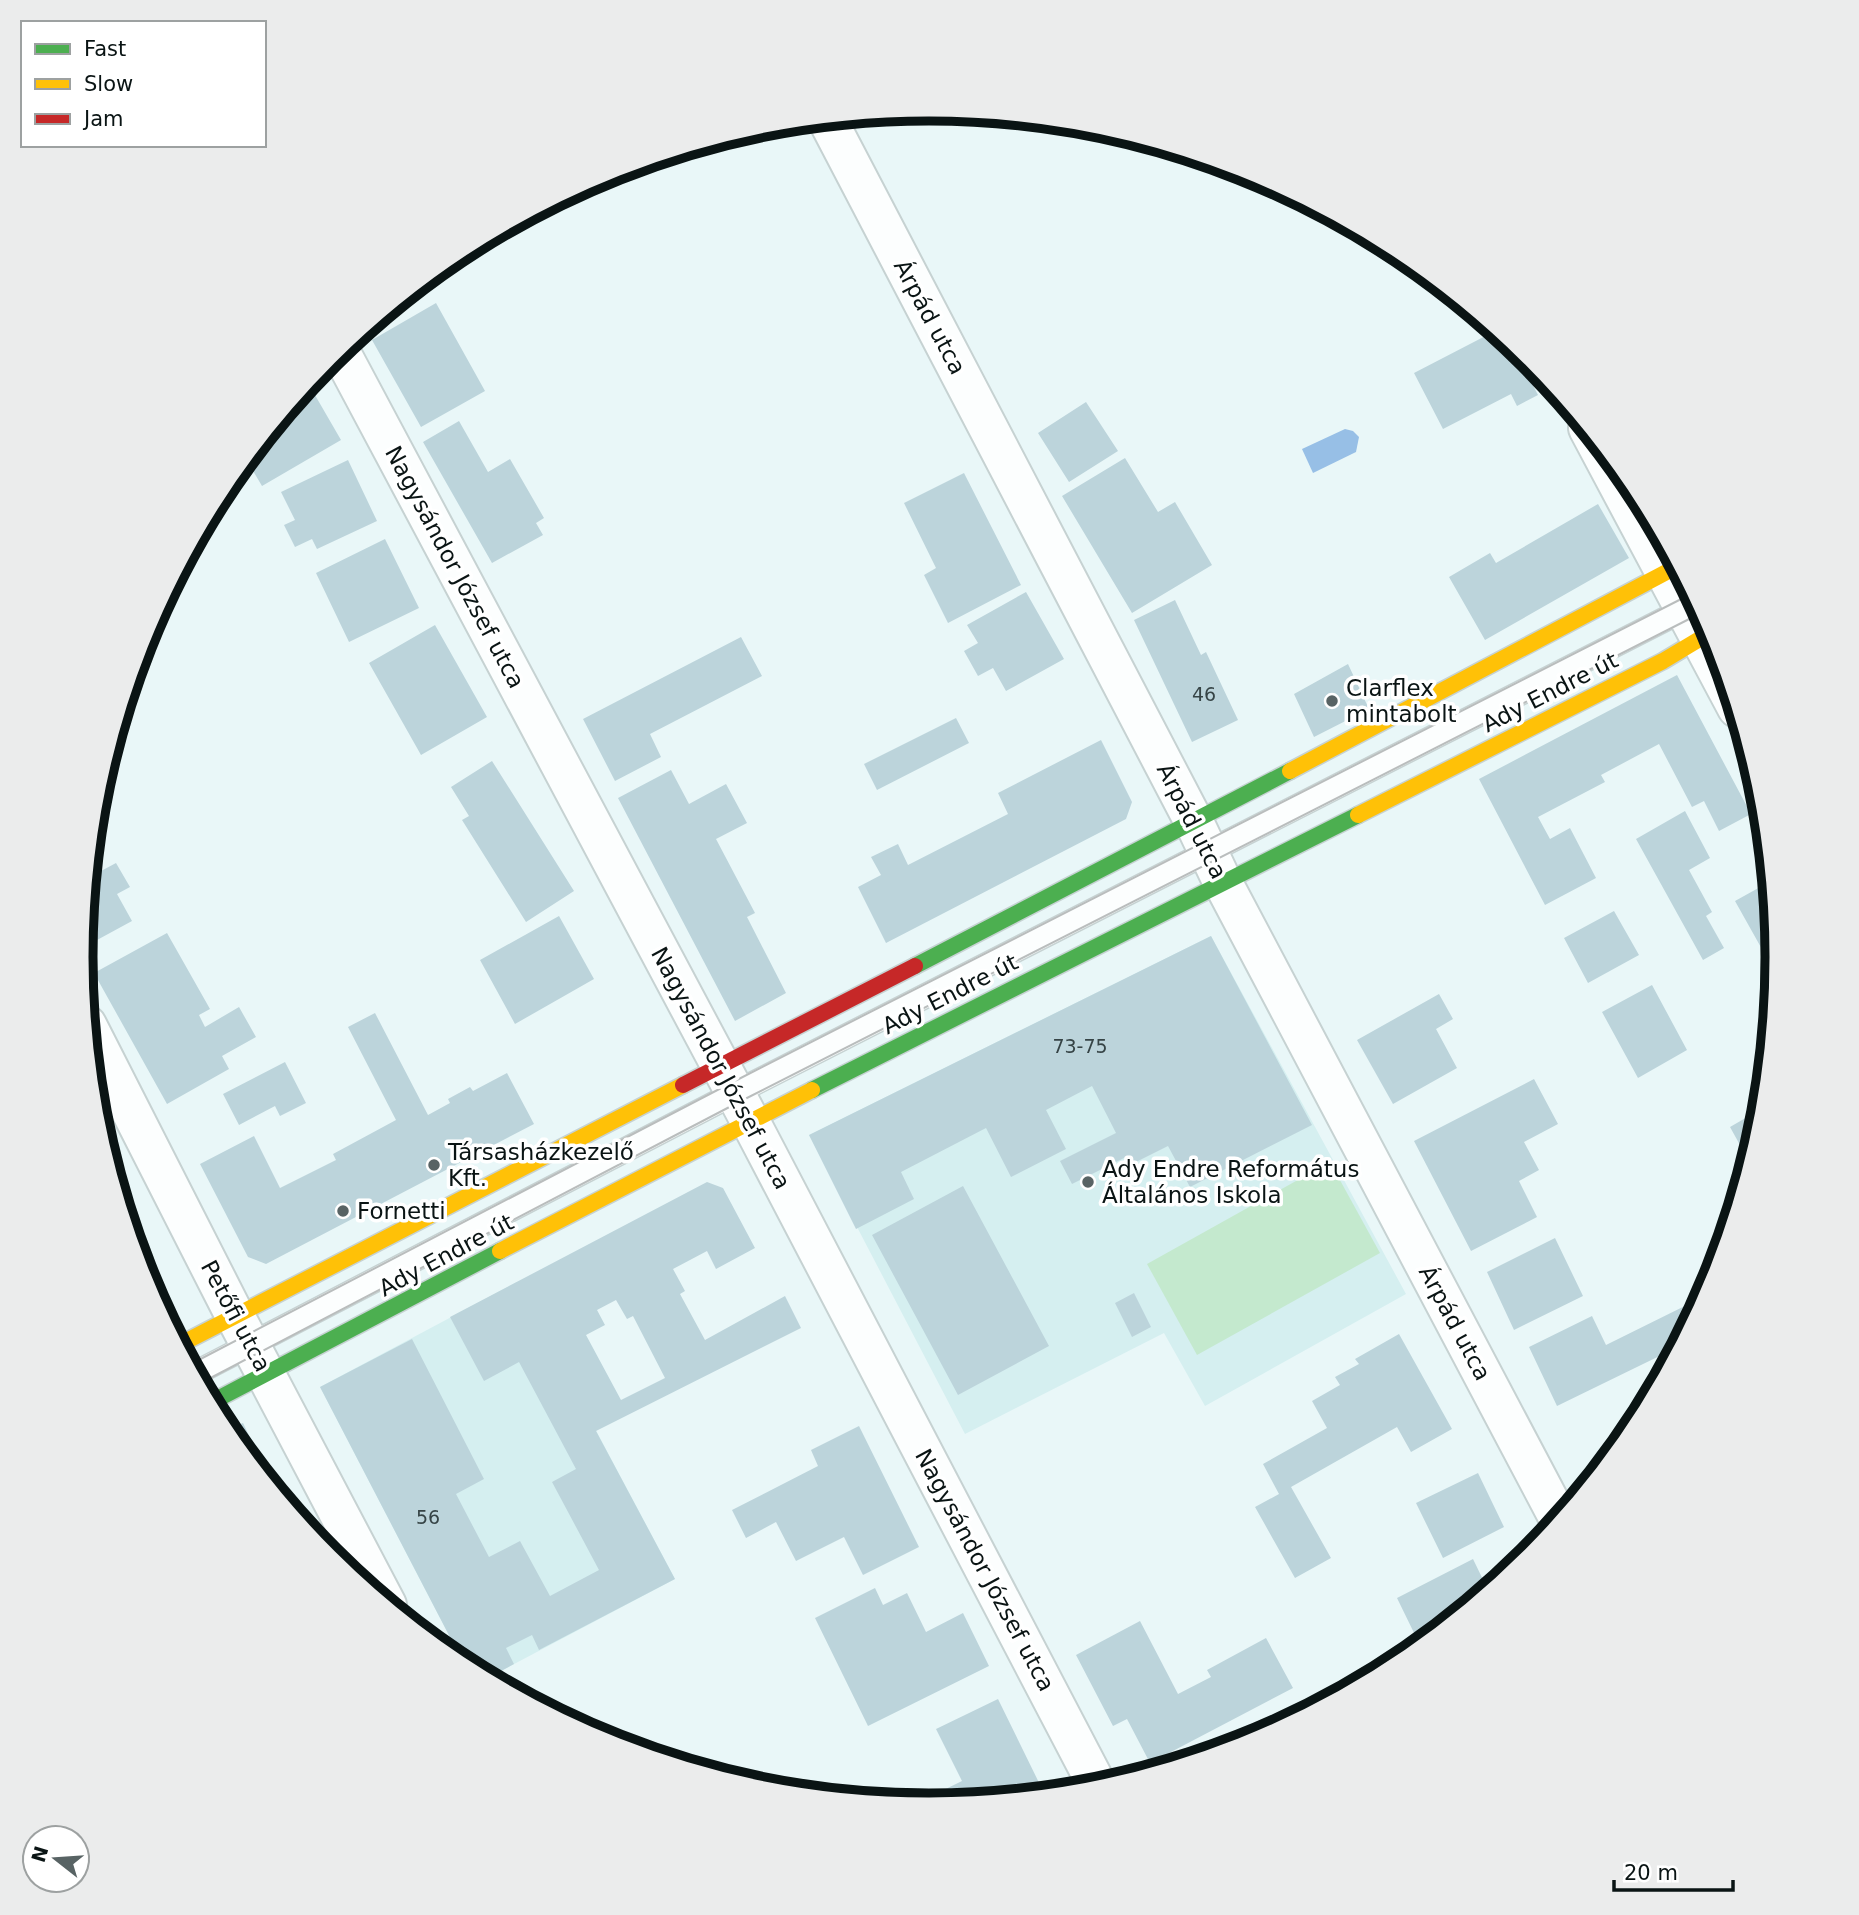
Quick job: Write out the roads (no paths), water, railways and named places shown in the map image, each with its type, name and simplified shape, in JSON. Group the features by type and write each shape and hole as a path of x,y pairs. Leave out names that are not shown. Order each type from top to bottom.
{"street":[{"name":"Árpád utca","path":"831,127 1556,1513"},
{"name":"Nagysándor József utca","path":"345,360 735,1093 1093,1778"},
{"path":"1639,515 1668,565"},
{"name":"Ady Endre út","path":"216,1393 251,1345 735,1093 1208,852 1671,570"},
{"name":"Ady Endre út","path":"188,1345 251,1345 735,1093 1208,852 1663,661 1697,623"},
{"name":"Petőfi utca","path":"98,1047 377,1586"}],"lane":[{"path":"1628,595 1695,620"},
{"path":"202,1370 735,1093 1208,852 1696,622"}],"water":[{"path":"1345,429 1353,431 1359,437 1356,452 1313,473 1302,449"}],"tram line":[{"path":"197,1361 729,1084 1685,597"},
{"path":"207,1380 739,1102 1694,617"}],"place":[{"name":"Clarflex mintabolt","path":"1332,701"},
{"name":"Társasházkezelő Kft.","path":"434,1165"},
{"name":"Ady Endre Református Általános Iskola","path":"1088,1182"},
{"name":"Fornetti","path":"343,1211"}]}
